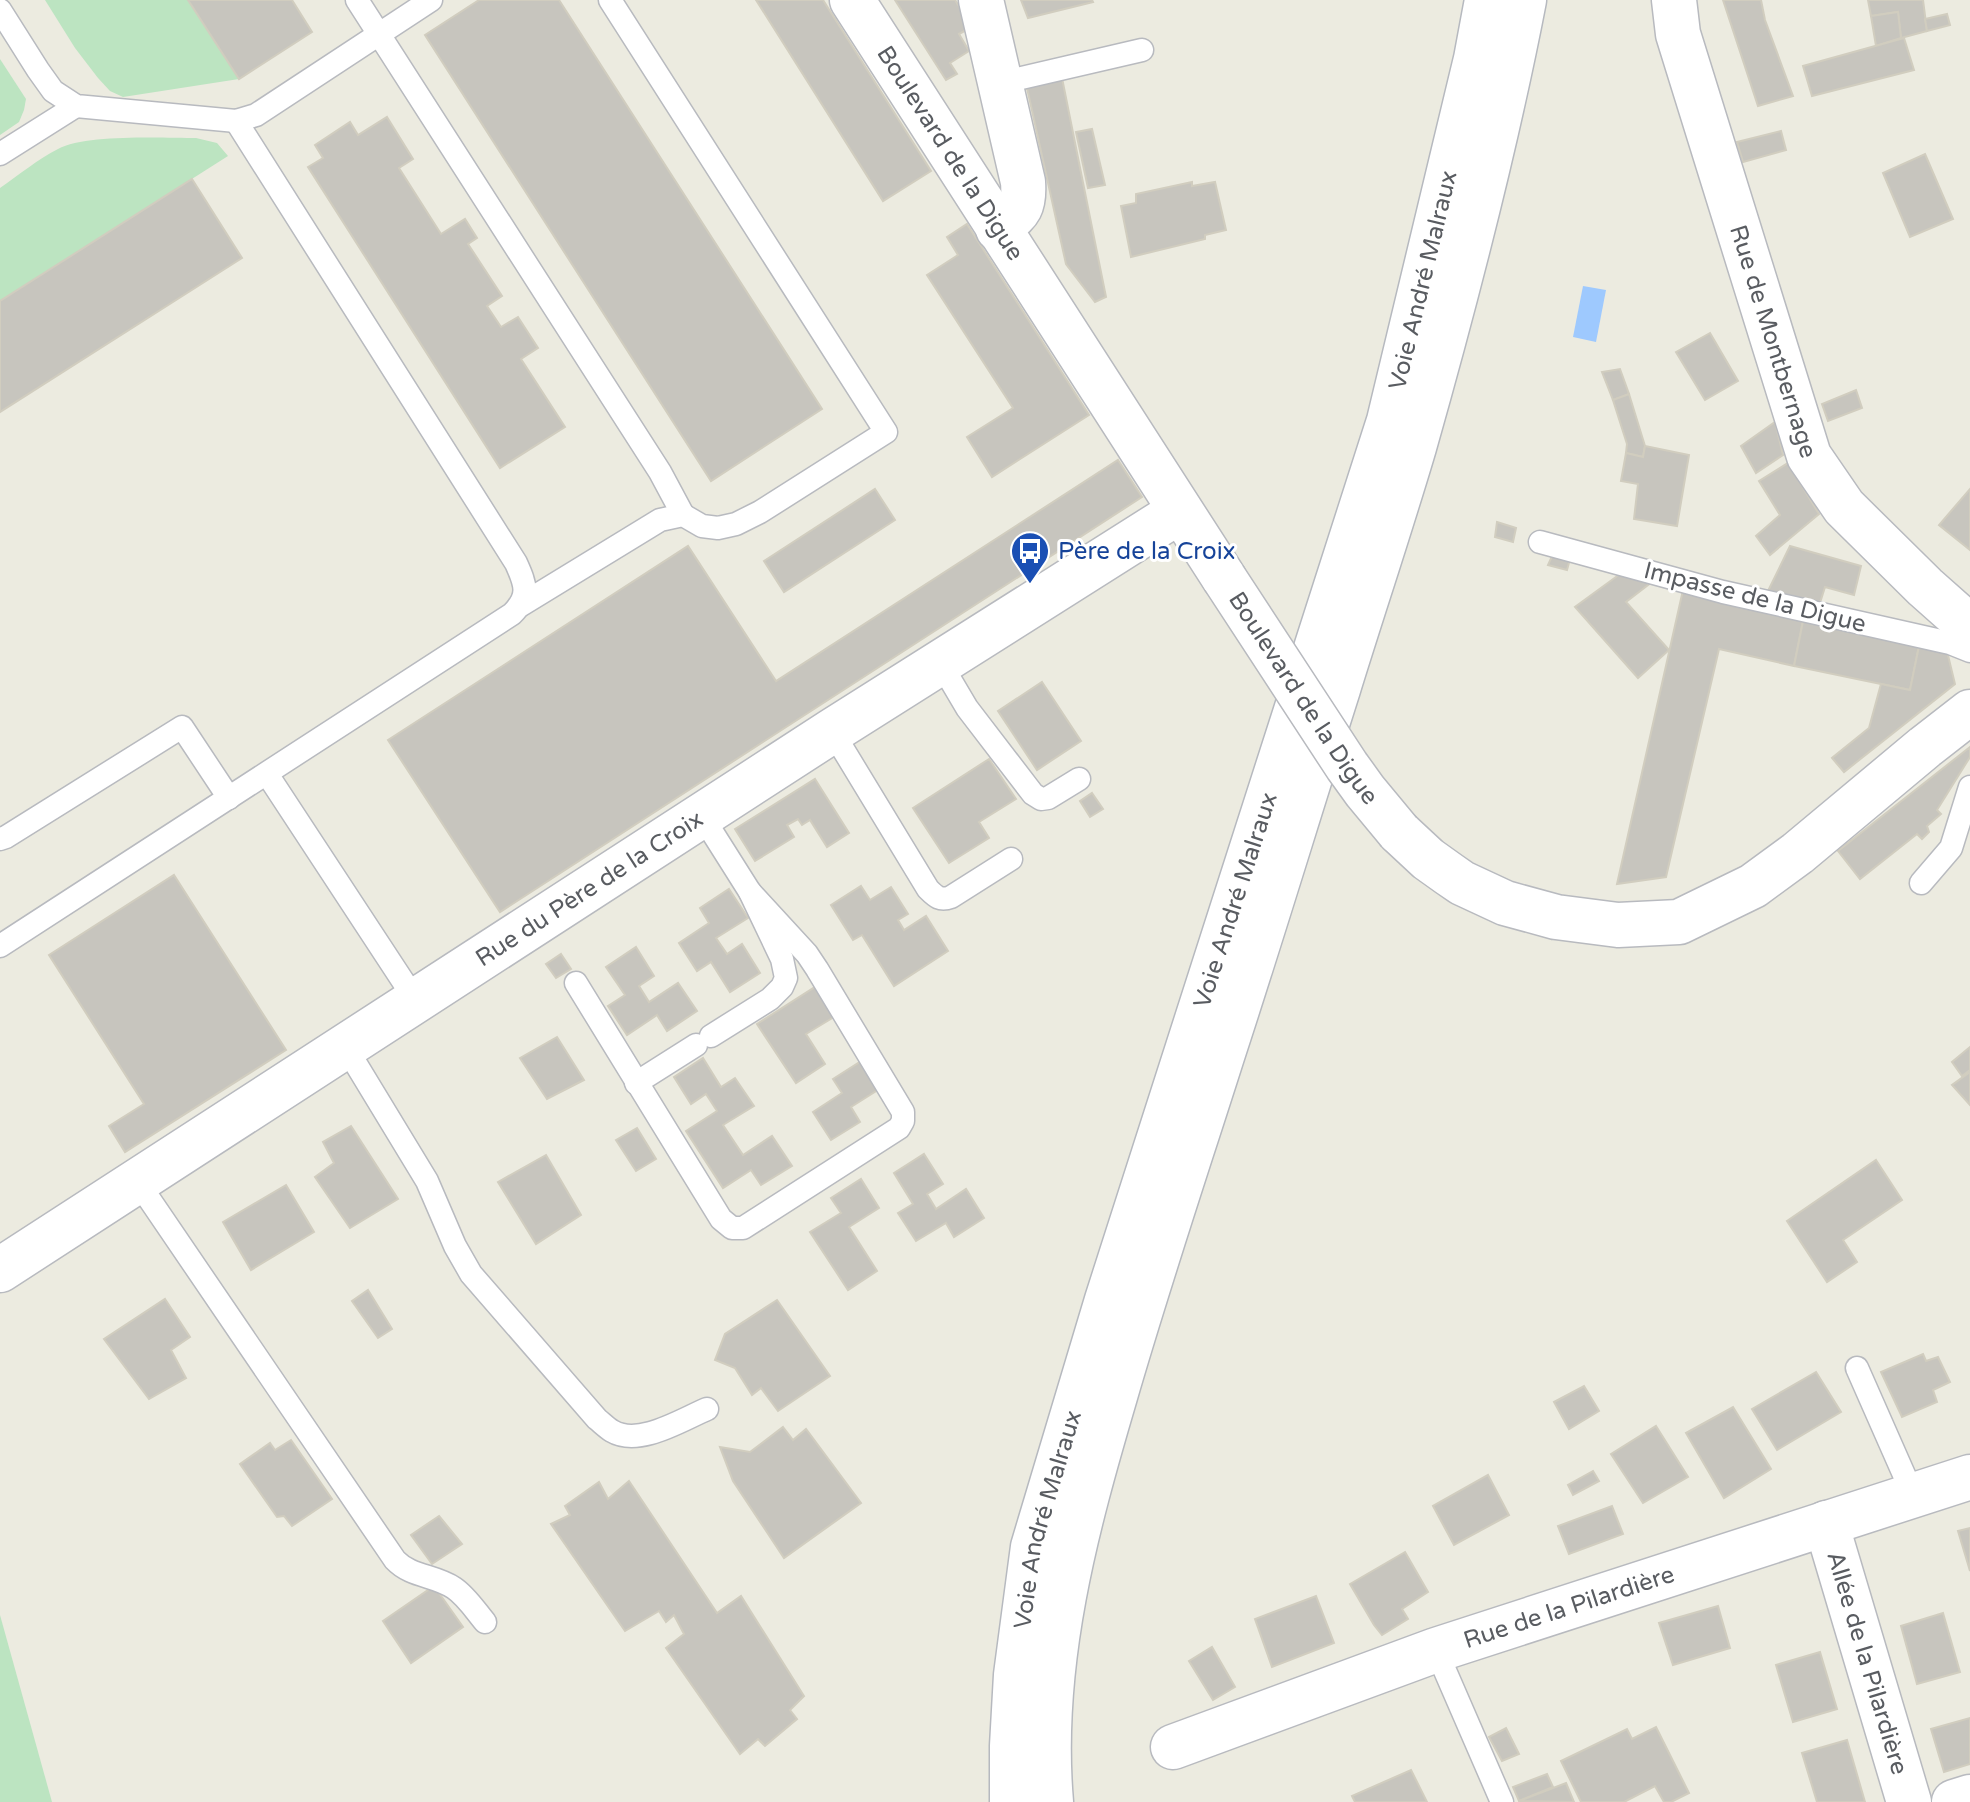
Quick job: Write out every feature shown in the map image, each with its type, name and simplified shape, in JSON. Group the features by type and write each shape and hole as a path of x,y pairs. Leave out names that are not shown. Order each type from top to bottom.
{"street":[{"name":"Boulevard de la Digue","path":"852,0 1347,766 1399,832 1455,879 1505,903 1556,917 1618,925 1679,922 1753,886 1798,853 1970,712"},
{"path":"981,0 1024,194 1019,211 998,229"},
{"name":"Voie André Malraux","path":"1012,1802 1016,1675 1033,1547 1112,1286 1389,421 1476,59 1487,0"},
{"name":"Voie André Malraux","path":"1051,1802 1051,1693 1058,1625 1087,1490 1141,1307 1413,449 1471,233 1524,0"},
{"name":"Rue de Montbernage","path":"1674,0 1678,34 1809,456 1844,507 1970,627"},
{"name":"Rue du Père de la Croix","path":"0,1270 832,731 1180,511"},
{"name":"Rue de la Pilardière","path":"1173,1747 1436,1650 1970,1477"},
{"name":"Allée de la Pilardière","path":"1826,1523 1909,1802"},
{"path":"1954,1802 1970,1797"}],"lane":[{"path":"357,0 652,459 683,515 702,526 718,528 736,524 886,432 610,0"},
{"path":"0,10 53,91 76,106 236,121 256,115 431,0"},
{"path":"1000,83 1142,50"},
{"path":"0,154 76,106"},
{"path":"236,121 516,563 525,591 521,605"},
{"path":"0,946 512,614 521,605 660,520 683,515"},
{"name":"Impasse de la Digue","path":"1540,542 1723,592 1950,643 1970,651"},
{"path":"941,664 967,708 1033,794 1041,799 1048,798 1079,779"},
{"path":"0,839 182,727 229,798"},
{"path":"832,731 920,876 936,897 943,900 951,897 1011,859"},
{"path":"267,774 416,1001"},
{"path":"1921,883 1951,848 1970,787"},
{"path":"636,1083 770,999 786,978 782,959 750,892 702,816"},
{"path":"576,983 721,1219 732,1228 743,1228 899,1128 903,1121 903,1112 817,969 750,892"},
{"path":"345,1046 427,1181 455,1246 471,1274 597,1419 612,1431 634,1437 646,1435 707,1409"},
{"path":"137,1181 395,1560 406,1570 454,1588 485,1622"},
{"path":"1857,1368 1913,1495"},
{"path":"1436,1650 1502,1802"}],"green space":[{"path":"45,0 188,0 239,79 123,97 110,91 98,78"},
{"path":"0,59 26,99 19,122 0,135"},
{"path":"125,138 196,138 217,143 228,156 0,301 0,188 43,157 70,144"},
{"path":"0,1615 52,1802 0,1802"}],"water":[{"path":"1583,286 1606,290 1596,342 1573,337"}],"building":[{"path":"188,0 292,0 312,32 239,79"},
{"path":"479,0 559,0 822,409 711,481 425,35"},
{"path":"756,0 823,0 931,171 883,201"},
{"path":"895,0 955,0 972,27 959,34 969,51 950,63 957,74 946,80"},
{"path":"1021,0 1092,0 1093,2 1028,18"},
{"path":"1723,0 1761,0 1765,20 1793,96 1758,106"},
{"path":"1868,0 1923,0 1927,31 1901,38 1898,12 1871,16"},
{"path":"1898,12 1901,38 1876,46 1871,16"},
{"path":"1947,14 1950,25 1927,31 1925,19"},
{"path":"1904,38 1914,70 1812,96 1803,66"},
{"path":"1062,78 1106,297 1095,302 1066,264 1027,88"},
{"path":"387,117 413,159 399,168 441,234 465,219 477,238 468,244 502,296 487,306 501,327 518,317 538,348 521,359 565,427 500,468 308,167 323,158 315,145 350,122 358,135"},
{"path":"1092,129 1105,185 1088,188 1076,132"},
{"path":"1781,131 1786,150 1743,162 1737,142"},
{"path":"1925,154 1953,219 1910,237 1883,173"},
{"path":"192,179 242,258 0,412 0,301"},
{"path":"1192,182 1192,186 1215,182 1226,230 1205,235 1205,239 1131,257 1121,206 1136,203 1136,194"},
{"path":"967,224 1089,415 992,477 967,437 1013,408 927,275 958,255 947,237"},
{"path":"1710,333 1738,381 1705,400 1676,352"},
{"path":"1620,369 1629,394 1613,400 1602,372"},
{"path":"1856,390 1862,408 1828,421 1822,404"},
{"path":"1629,394 1645,446 1643,457 1626,453 1627,444 1613,400"},
{"path":"1775,422 1783,455 1756,473 1741,446"},
{"path":"1645,446 1689,455 1677,526 1634,519 1638,484 1621,481 1626,453 1643,457"},
{"path":"1118,460 1142,497 500,912 388,740 688,546 776,681"},
{"path":"1788,463 1819,514 1770,555 1756,536 1780,515 1759,481"},
{"path":"875,489 895,520 784,592 764,561"},
{"path":"1970,489 1970,550 1939,525"},
{"path":"1497,522 1516,528 1513,542 1495,537"},
{"path":"1790,546 1861,566 1854,595 1825,587 1819,606 1766,595"},
{"path":"1553,554 1570,559 1567,570 1548,565"},
{"path":"1620,574 1652,582 1626,602 1669,650 1638,678 1575,607"},
{"path":"1683,590 1803,621 1794,666 1719,649 1666,877 1617,884"},
{"path":"1803,621 1919,646 1910,690 1794,666"},
{"path":"1919,646 1947,651 1955,684 1844,772 1832,758 1869,728 1881,684 1910,690"},
{"path":"1042,682 1081,741 1037,770 998,711"},
{"path":"1970,747 1970,757 1937,810 1941,814 1927,826 1929,832 1922,839 1917,834 1860,879 1838,851"},
{"path":"989,759 1016,799 979,822 989,838 949,863 913,808"},
{"path":"815,779 849,833 827,847 810,820 802,825 798,819 787,825 794,837 755,861 735,829"},
{"path":"1092,793 1103,809 1090,817 1080,801"},
{"path":"174,875 286,1050 125,1152 109,1126 144,1104 49,955"},
{"path":"861,886 870,900 891,887 908,914 898,920 904,930 926,916 948,951 894,986 862,935 853,940 831,905"},
{"path":"729,889 748,918 716,938 727,954 742,944 760,973 730,992 711,962 697,971 679,943 709,923 700,908"},
{"path":"636,947 654,976 639,986 649,1002 678,983 697,1011 667,1031 657,1015 627,1035 608,1006 625,995 606,967"},
{"path":"561,954 571,969 556,978 546,964"},
{"path":"815,987 834,1017 806,1034 825,1064 796,1083 757,1024"},
{"path":"557,1037 584,1080 547,1099 520,1058"},
{"path":"1970,1047 1970,1070 1962,1076 1952,1062"},
{"path":"703,1058 721,1087 735,1078 754,1106 723,1125 743,1155 772,1136 792,1166 761,1185 751,1170 723,1188 686,1131 717,1111 706,1094 691,1104 674,1077"},
{"path":"863,1060 881,1088 851,1107 860,1122 831,1140 813,1112 842,1093 833,1079"},
{"path":"1970,1072 1970,1105 1952,1085"},
{"path":"351,1126 398,1199 350,1228 315,1177 334,1163 323,1142"},
{"path":"637,1128 656,1159 636,1171 616,1140"},
{"path":"924,1154 943,1184 927,1194 936,1209 966,1189 984,1218 954,1237 946,1223 916,1241 898,1213 913,1204 894,1173"},
{"path":"546,1155 581,1215 536,1244 498,1182"},
{"path":"1876,1160 1902,1200 1843,1240 1857,1262 1827,1282 1787,1221"},
{"path":"861,1179 879,1208 849,1227 877,1271 848,1290 810,1232 841,1213 831,1198"},
{"path":"286,1185 314,1232 251,1270 223,1222"},
{"path":"368,1290 392,1329 378,1338 352,1301"},
{"path":"165,1299 190,1337 171,1350 186,1378 149,1399 104,1339"},
{"path":"777,1300 830,1376 778,1411 761,1388 752,1395 735,1368 715,1360 725,1334"},
{"path":"1923,1354 1926,1361 1938,1357 1950,1382 1933,1390 1937,1402 1902,1417 1881,1372"},
{"path":"1816,1372 1841,1412 1777,1450 1752,1409"},
{"path":"1584,1386 1599,1411 1569,1429 1554,1402"},
{"path":"1733,1407 1771,1469 1724,1498 1686,1433"},
{"path":"1656,1426 1688,1477 1643,1503 1611,1454"},
{"path":"783,1427 793,1440 806,1429 861,1503 784,1558 733,1481 720,1447 750,1452"},
{"path":"291,1440 332,1499 292,1526 284,1516 277,1517 240,1464 270,1443 275,1450"},
{"path":"1593,1471 1599,1481 1573,1495 1568,1485"},
{"path":"1488,1475 1509,1515 1454,1545 1433,1506"},
{"path":"629,1481 717,1613 741,1596 804,1696 790,1710 797,1719 765,1746 758,1739 740,1754 666,1648 684,1634 674,1615 666,1622 659,1611 625,1631 551,1524 570,1515 565,1506 599,1482 608,1499"},
{"path":"1612,1506 1623,1534 1569,1554 1558,1526"},
{"path":"439,1516 462,1544 432,1564 411,1535"},
{"path":"1970,1528 1970,1571 1958,1531"},
{"path":"1405,1552 1428,1592 1402,1609 1408,1619 1382,1635 1350,1584"},
{"path":"434,1586 463,1627 411,1663 383,1621"},
{"path":"1316,1596 1334,1643 1272,1667 1255,1619"},
{"path":"1718,1606 1730,1648 1673,1665 1659,1623"},
{"path":"1943,1613 1960,1672 1917,1684 1901,1626"},
{"path":"1212,1647 1235,1687 1213,1700 1189,1661"},
{"path":"1820,1652 1837,1709 1793,1722 1776,1665"},
{"path":"1970,1718 1970,1764 1944,1772 1931,1729"},
{"path":"1656,1727 1689,1793 1664,1802 1655,1786 1624,1802 1581,1802 1561,1761 1627,1729 1632,1739"},
{"path":"1506,1728 1519,1754 1502,1761 1489,1737"},
{"path":"1847,1740 1865,1802 1817,1802 1802,1753"},
{"path":"1411,1770 1427,1802 1355,1802 1352,1796"},
{"path":"1547,1774 1553,1787 1519,1801 1513,1787"},
{"path":"1566,1783 1574,1802 1519,1801"}],"place":[{"name":"Père de la Croix","path":"1030,585"}]}
